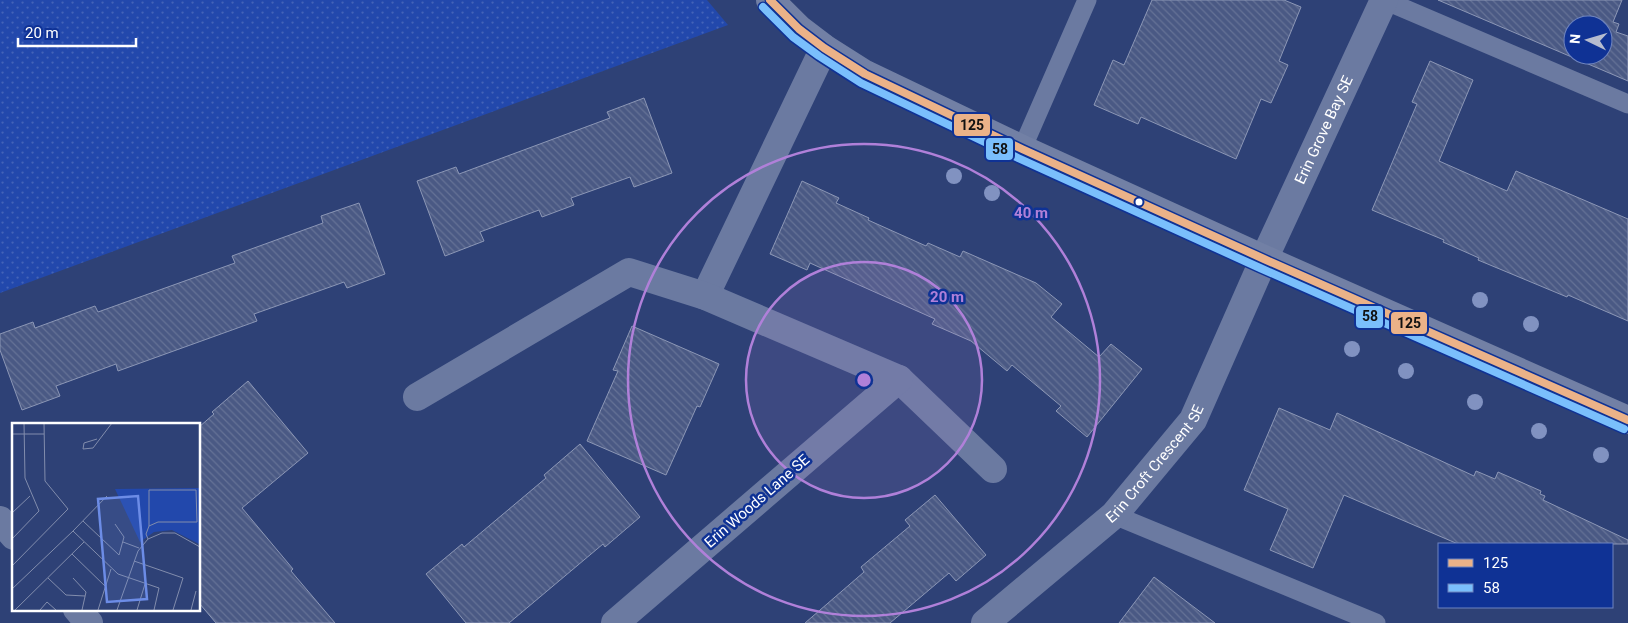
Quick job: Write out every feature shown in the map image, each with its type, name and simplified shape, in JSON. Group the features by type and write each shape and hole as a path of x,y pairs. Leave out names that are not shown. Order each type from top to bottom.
{"street":[{"path":"770,0 799,29 824,48 865,74 1022,149 1264,259 1628,420"},
{"name":"Erin Grove Bay SE","path":"1264,259 1384,0"},
{"path":"704,296 824,48"},
{"name":"Erin Croft Crescent SE","path":"985,623 1114,515 1193,420 1264,259"},
{"path":"418,397 629,272 704,296 899,379 993,469"},
{"name":"Erin Woods Lane SE","path":"615,623 899,379"},
{"path":"0,520 12,534"},
{"path":"78,610 89,623"}],"lane":[{"path":"1022,149 1087,0"},
{"path":"1384,0 1628,104"},
{"path":"1114,515 1376,623"}],"shaded area":[{"path":"0,0 707,0 728,25 0,293"}],"building":[{"path":"1152,0 1284,0 1301,7 1279,61 1288,65 1271,103 1261,99 1236,159 1141,117 1138,124 1094,105 1113,60 1124,65"},
{"path":"1438,0 1622,0 1613,22 1613,15 1563,15 1563,53"},
{"path":"1613,22 1619,24 1616,32 1628,36 1628,81 1590,65 1613,65"},
{"path":"1430,61 1473,80 1439,161 1507,191 1516,171 1628,219 1628,321 1478,260 1479,258 1443,242 1444,240 1372,210 1417,104 1412,102"},
{"path":"644,98 672,173 634,187 630,177 571,198 574,205 542,217 539,210 480,232 484,241 445,256 417,181 456,167 459,174 610,118 607,112"},
{"path":"802,181 839,198 836,203 869,218 868,220 926,246 928,243 960,257 963,251 1036,283 1062,304 1051,317 1099,357 1111,344 1142,369 1087,437 1056,411 1061,406 1012,365 1007,371 971,341 932,324 935,319 810,263 807,270 770,254"},
{"path":"359,203 385,274 347,288 344,282 254,314 257,321 118,371 116,364 56,386 60,396 22,410 0,350 0,334 33,322 35,328 95,306 98,312 235,263 232,256 323,223 321,216"},
{"path":"632,326 719,364 700,407 697,406 666,475 587,441 618,371 613,370"},
{"path":"248,381 308,453 242,508 293,569 291,571 335,623 216,623 200,604 200,426 214,414 212,412"},
{"path":"1279,408 1330,430 1337,413 1474,476 1476,471 1495,479 1498,472 1541,491 1540,494 1545,496 1543,500 1628,540 1628,544 1456,543 1344,495 1313,568 1270,550 1288,509 1244,490"},
{"path":"580,444 640,517 605,547 603,544 509,623 466,623 426,574 462,544 464,547 546,478 544,475"},
{"path":"935,495 986,555 956,581 949,573 890,623 805,623 864,572 861,567 910,526 905,520"},
{"path":"1154,577 1215,623 1119,623"}],"transit line":[{"name":"125","path":"770,0 799,29 824,48 865,74 1022,149 1264,259 1628,420"},
{"name":"58","path":"763,7 793,37 861,83 1018,158 1260,268 1624,429"}]}
